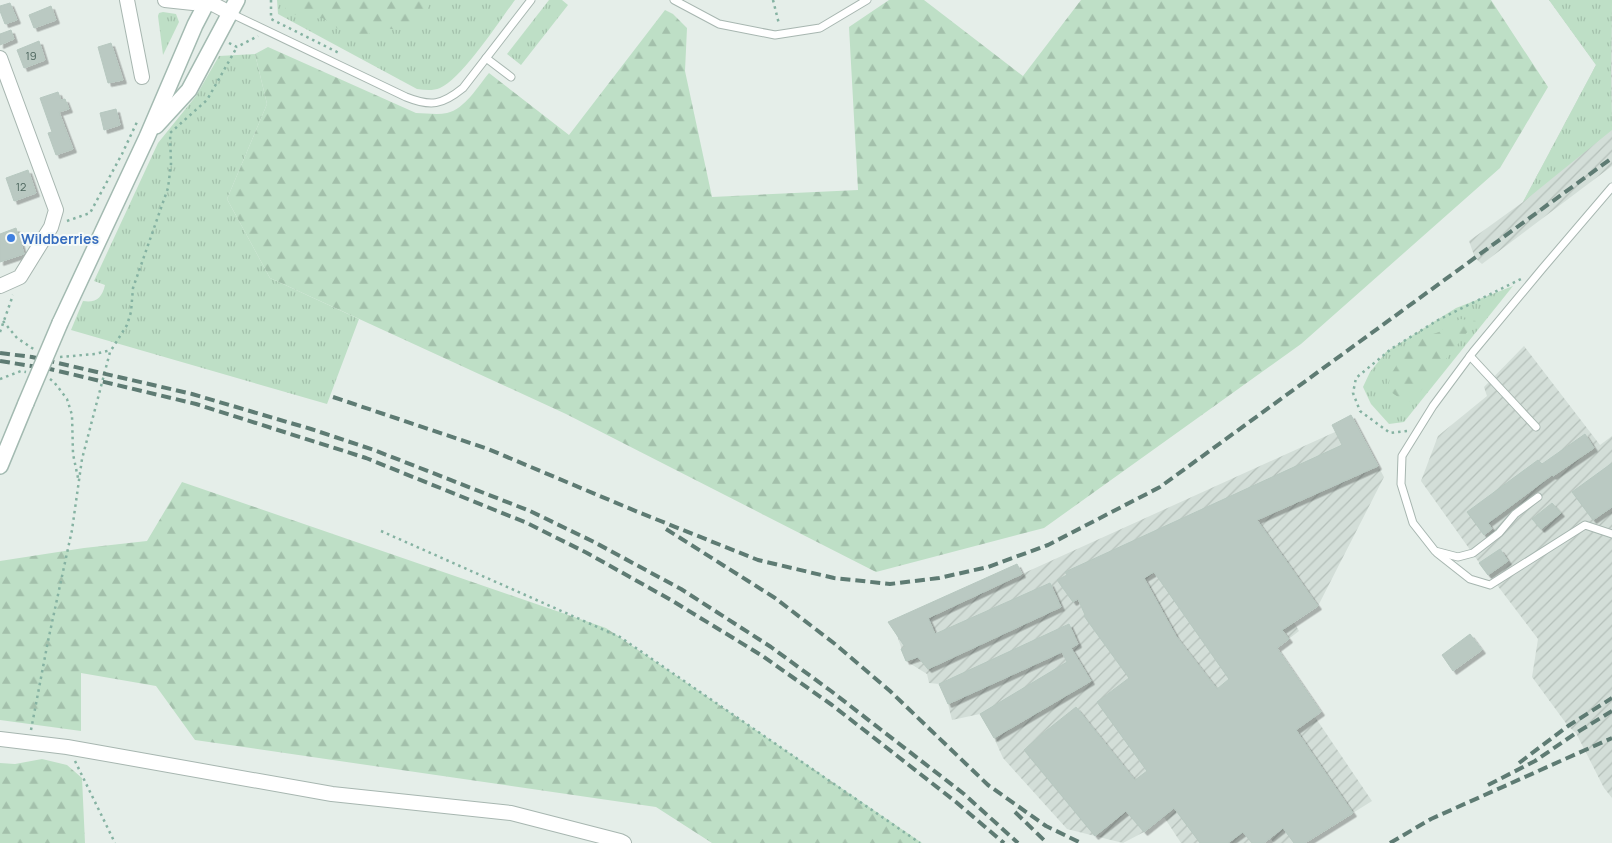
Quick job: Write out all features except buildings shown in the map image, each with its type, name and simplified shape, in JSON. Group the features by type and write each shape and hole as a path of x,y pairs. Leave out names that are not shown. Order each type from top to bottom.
{"street":[{"path":"128,0 142,77"},
{"path":"147,137 189,90 234,7 208,1 193,3 165,0"},
{"path":"0,466 60,323 147,137 195,25 208,1"},
{"path":"0,58 56,210 51,227 20,277 0,286"},
{"path":"0,739 68,747 332,794 511,813 620,840 624,843"}],"lane":[{"path":"234,7 406,97 421,103 438,103 463,88 531,0"},
{"path":"674,0 719,24 775,35 820,28 867,0"},
{"path":"486,58 511,77"},
{"path":"1612,187 1470,356 1433,406 1402,456 1401,484 1413,523 1435,551 1470,579 1490,584 1584,525 1612,534"},
{"path":"1470,356 1536,427"},
{"path":"1435,551 1458,557 1473,553 1499,533 1515,514 1538,497"}],"path":[{"path":"271,0 271,19 341,54"},
{"path":"774,1 779,24"},
{"path":"29,742 72,530 82,459 110,352 127,325 131,312 134,288 168,188 171,164 170,133 207,100 237,47 258,36"},
{"path":"225,41 237,47"},
{"path":"51,227 90,213 135,127"},
{"path":"1418,430 1390,433 1360,411 1353,393 1356,378 1391,349 1438,320 1542,269"},
{"path":"0,332 20,277"},
{"path":"0,379 21,371 29,373"},
{"path":"45,376 54,382 67,399 72,415 73,454 78,482"},
{"path":"380,531 620,638 920,843"},
{"path":"68,747 114,842"}],"shaded area":[{"path":"1549,0 1612,0 1612,166 1482,264 1475,258 1469,241 1523,202 1596,65"},
{"path":"1524,346 1600,445 1612,436 1612,798 1604,788 1576,733 1568,726 1532,677 1538,639 1488,575 1421,481 1438,436 1487,396 1484,387"},
{"path":"1351,415 1384,477 1318,606 1294,622 1299,631 1277,648 1321,712 1315,717 1372,801 1305,843 1274,843 1270,838 1264,843 1181,843 1164,817 1144,832 1123,843 1067,829 1003,758 980,714 952,720 948,704 939,684 929,683 927,674 906,661 896,633 1335,432"}],"green space":[{"path":"277,0 515,0 480,48 458,74 449,83 440,88 429,90 417,89 278,14"},
{"path":"291,0 436,0 429,4 426,15 418,23 397,30 376,26 368,35 355,37 322,18 312,19 286,12 285,7"},
{"path":"549,0 562,0 568,5 521,65 507,54"},
{"path":"889,0 924,0 1023,76 1081,0 1491,0 1548,87 1500,168 1301,344 1044,528 876,572 566,414 270,278 227,199 267,104 255,54 268,47 416,113 439,114 454,111 471,96 489,73 569,135 665,10 673,14 687,28 685,71 712,197 858,190 849,27"},
{"path":"1549,0 1612,0 1612,130 1523,202 1596,65"},
{"path":"159,13 176,14 179,22 163,55 158,16"},
{"path":"255,54 267,104 227,199 270,278 359,319 327,404 71,330 83,301 98,299 102,293 105,285 94,281 158,143 196,96 219,56"},
{"path":"1513,286 1404,422 1389,424 1371,404 1363,387 1370,372 1386,352 1456,308"},
{"path":"1460,319 1476,321 1412,402 1401,399 1388,390 1390,376 1401,358 1418,339 1439,332"},
{"path":"182,482 606,628 922,843 712,843 656,807 195,740 156,686 81,673 81,731 0,720 0,561 84,548 147,541"},
{"path":"42,759 67,765 82,778 85,843 0,843 0,763 15,764"}],"railway":[{"path":"333,397 488,449 758,560 834,578 890,584 939,578 988,567 1048,545 1160,487 1612,158"},
{"path":"0,353 32,357 192,394 311,429 374,450 530,511 594,542 681,589 771,647 964,794 1018,843"},
{"path":"0,361 50,369 196,404 366,458 527,523 587,553 671,600 761,655 832,705 956,802 1004,843"},
{"path":"666,529 775,598 835,644 890,691 988,785 1046,826 1081,843"},
{"path":"1519,763 1568,726 1612,698"},
{"path":"1488,785 1535,761 1612,711"},
{"path":"1390,843 1431,819 1612,738"},
{"path":"1015,812 1047,843"}],"place":[{"name":"Wildberries","path":"11,238"}]}
